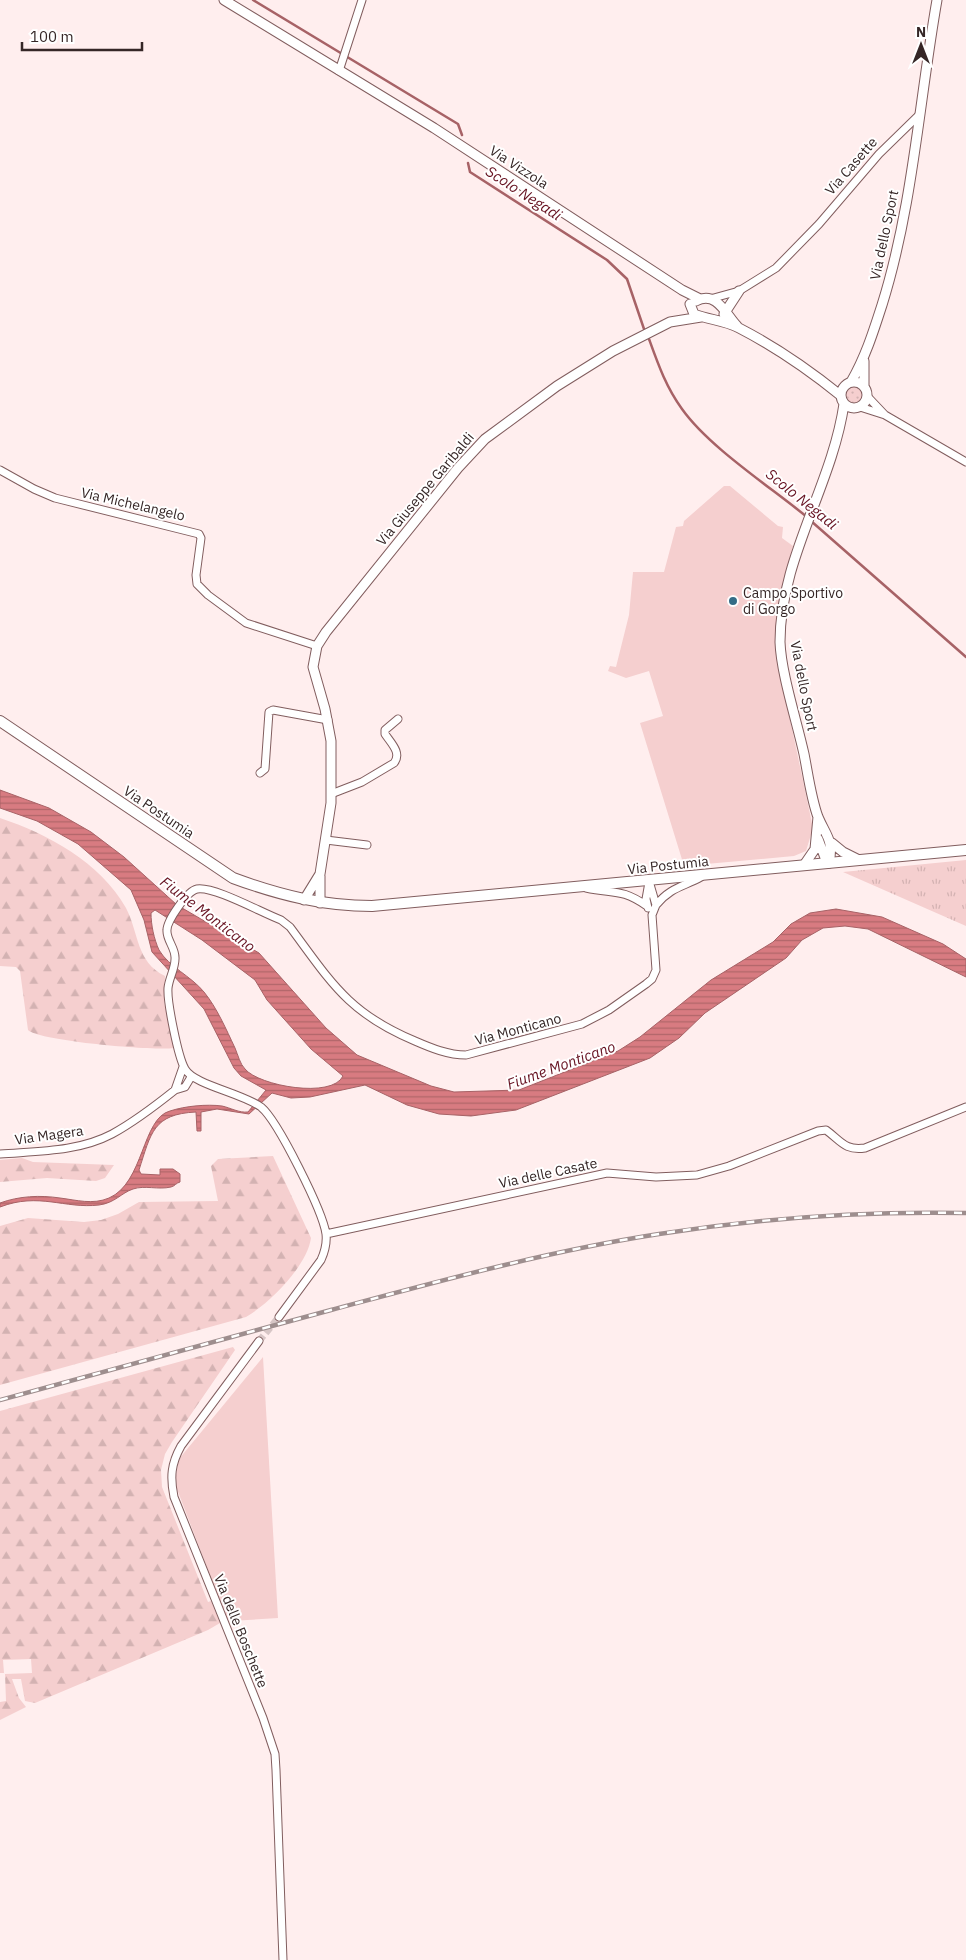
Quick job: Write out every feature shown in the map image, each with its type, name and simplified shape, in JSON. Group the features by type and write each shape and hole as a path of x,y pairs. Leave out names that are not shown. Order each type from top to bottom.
{"main road":[{"name":"Via Postumia","path":"0,721 233,878 273,893 312,902 372,906 966,850"}],"street":[{"name":"Via Vizzola","path":"224,0 340,67 682,290 700,299"},
{"path":"340,67 362,0"},
{"path":"920,115 937,0"},
{"name":"Via Casette","path":"710,299 739,291 776,268 819,224 879,154 920,115"},
{"name":"Via dello Sport","path":"848,384 865,359 892,271 906,214 920,115"},
{"name":"Via Vizzola","path":"682,290 694,314 700,317"},
{"path":"718,319 726,312 739,291"},
{"path":"670,322 700,299 710,299 719,302 739,328"},
{"path":"670,322 700,317 718,319 739,328 818,377 840,395 844,404 885,415 966,462"},
{"name":"Via Giuseppe Garibaldi","path":"316,646 452,476 485,439 558,386 636,338 670,322"},
{"name":"Via dello Sport","path":"865,359 866,392"},
{"path":"818,377 848,384 858,383 885,415"},
{"path":"840,395 848,384"},
{"path":"858,408 866,392"},
{"name":"Via dello Sport","path":"832,843 818,817 780,644 784,596 792,564 812,514 840,429 844,404"},
{"name":"Via dello Sport","path":"840,429 858,408"},
{"name":"Via Michelangelo","path":"0,470 34,489 55,498 200,534 196,575 197,584 208,595 246,622 316,646"},
{"path":"312,902 320,874 326,840 331,794 332,741 313,668 316,646"},
{"path":"260,773 265,768 269,712 273,710 328,720"},
{"path":"331,794 362,782 394,763 398,758 398,753 385,734 385,730 398,719"},
{"path":"804,865 816,849 818,817"},
{"path":"818,836 828,863"},
{"path":"326,840 367,845"},
{"path":"828,863 832,843 843,852 859,860"},
{"path":"312,902 320,874"},
{"path":"649,881 656,905 676,886 688,884 704,875"},
{"path":"647,906 646,898 649,881"},
{"path":"580,887 604,892 621,892 633,896 647,906 652,914"},
{"name":"Via Monticano","path":"184,1067 169,1003 168,986 175,960 166,932 168,925 186,895 196,889 209,890 281,920 290,927 340,993 360,1011 406,1037 457,1055 476,1054 582,1024 625,999 652,979 656,970 652,914 656,905"},
{"path":"184,1067 191,1077 245,1097 262,1108 278,1127 319,1212 326,1234 326,1249 321,1260 279,1316"},
{"path":"175,1090 184,1067"},
{"path":"185,1086 191,1077"},
{"name":"Via Magera","path":"0,1154 72,1148 99,1140 124,1128 175,1090 185,1086 204,1083"},
{"name":"Via delle Casate","path":"326,1234 607,1173 656,1177 697,1175 729,1166 818,1131 826,1130 847,1148 854,1150 865,1148 966,1107"},
{"name":"Via delle Boschette","path":"259,1341 181,1446 174,1458 171,1472 174,1497 263,1718 275,1754 283,1960"}],"green space":[{"path":"851,387 857,387 862,392 860,401 851,403 846,398 846,392"},
{"path":"724,486 730,486 778,526 783,527 782,538 793,546 779,601 777,637 780,672 813,828 806,851 794,856 684,866 640,723 663,716 649,671 626,678 608,671 610,666 616,667 629,615 633,572 664,572 676,527 683,526 684,521"},
{"path":"0,818 54,841 87,864 115,892 126,908 143,955 148,963 165,976 164,1002 174,1048 122,1047 53,1038 28,1030 20,971 16,967 0,966"},
{"path":"966,860 966,926 843,872"},
{"path":"273,1156 311,1238 303,1260 295,1272 266,1303 246,1317 0,1385 0,1226 28,1218 84,1222 101,1220 118,1214 139,1202 218,1201 211,1166 218,1159"},
{"path":"22,1158 33,1162 114,1165 105,1178 96,1181 47,1178 0,1182 0,1160"},
{"path":"233,1347 235,1350 172,1442 165,1454 161,1470 162,1487 208,1602 211,1601 220,1623 208,1630 35,1703 25,1701 21,1679 12,1679 19,1698 26,1707 0,1720 0,1702 6,1701 5,1674 32,1673 31,1659 3,1660 4,1673 0,1673 0,1411"},
{"path":"263,1357 278,1618 231,1621 227,1620 177,1489 176,1476 179,1459"}],"shaded area":[{"path":"0,790 49,808 91,832 124,857 177,905 259,953 326,1028 357,1055 431,1086 454,1092 519,1090 618,1051 640,1037 711,980 773,942 791,924 810,913 836,909 882,917 943,944 966,959 966,977 868,929 845,926 823,928 802,940 786,958 705,1013 679,1038 650,1058 516,1110 471,1116 439,1114 407,1105 365,1085 310,1097 291,1098 272,1093 249,1114 217,1109 201,1112 201,1131 197,1131 196,1112 182,1114 162,1121 151,1136 139,1170 141,1174 160,1175 160,1169 173,1169 180,1174 180,1182 172,1187 142,1187 133,1189 114,1200 99,1205 86,1206 27,1201 0,1207 0,1203 37,1196 91,1202 109,1198 121,1190 129,1179 154,1125 161,1116 176,1109 203,1105 222,1106 248,1112 266,1090 241,1076 234,1068 204,1009 152,952 144,920 131,890 78,844 37,821 0,808","holes":["155,910 202,940 255,980 267,1000 311,1049 343,1076 336,1083 325,1087 295,1088 265,1080 245,1069 209,998 199,986 168,961 159,950 153,932 151,913"]}],"waterway":[{"name":"Scolo Negadi","path":"253,0 458,124 462,135"},
{"name":"Scolo Negadi","path":"468,163 470,172 607,260 627,279 644,329"},
{"name":"Scolo Negadi","path":"649,339 671,392 694,423 723,452 807,517"},
{"name":"Scolo Negadi","path":"811,521 966,657"}],"tunnel":[{"path":"259,1341 279,1317"}],"railway":[{"path":"0,1400 453,1278 576,1249 697,1228 774,1220 889,1213 966,1213"}],"place":[{"name":"Campo Sportivo di Gorgo","path":"733,601"}],"water label":[{"name":"Fiume Monticano","path":"208,914"},
{"name":"Fiume Monticano","path":"561,1065"}]}
